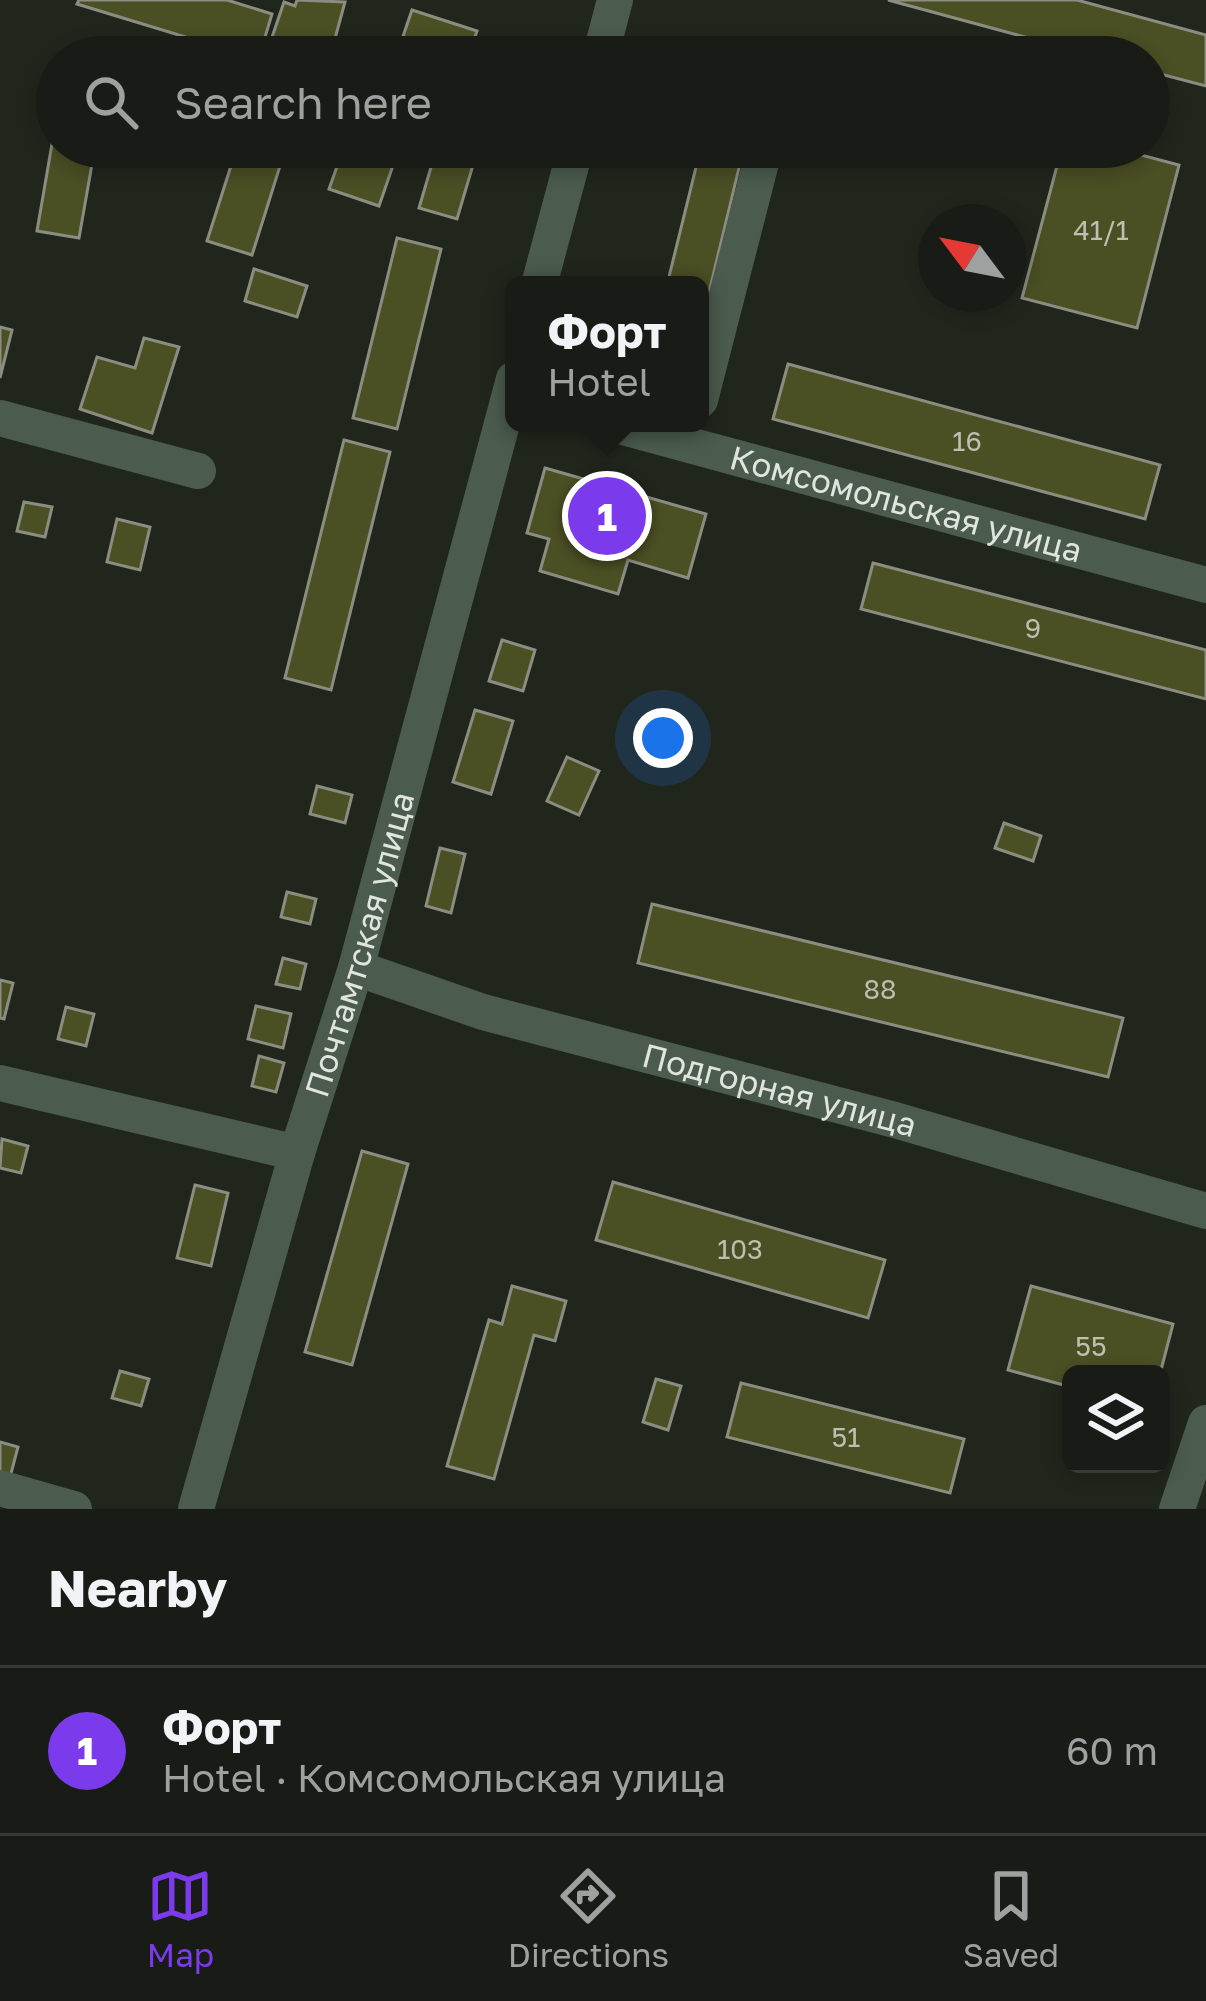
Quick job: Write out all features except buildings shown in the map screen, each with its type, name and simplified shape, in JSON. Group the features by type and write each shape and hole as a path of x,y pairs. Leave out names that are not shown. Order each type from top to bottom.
{"street":[{"path":"605,36 615,0"},
{"path":"541,276 570,168"},
{"path":"709,365 760,168"},
{"name":"Почтамтская улица","path":"196,1509 297,1153 356,968 505,417"},
{"path":"0,418 198,471"},
{"name":"Комсомольская улица","path":"691,434 1206,585"},
{"name":"Подгорная улица","path":"356,968 483,1012 895,1120 1206,1210"},
{"path":"0,1083 297,1153"},
{"path":"1177,1509 1206,1423"},
{"path":"0,1488 74,1509"}],"place":[{"name":"Форт","path":"607,516"}]}
